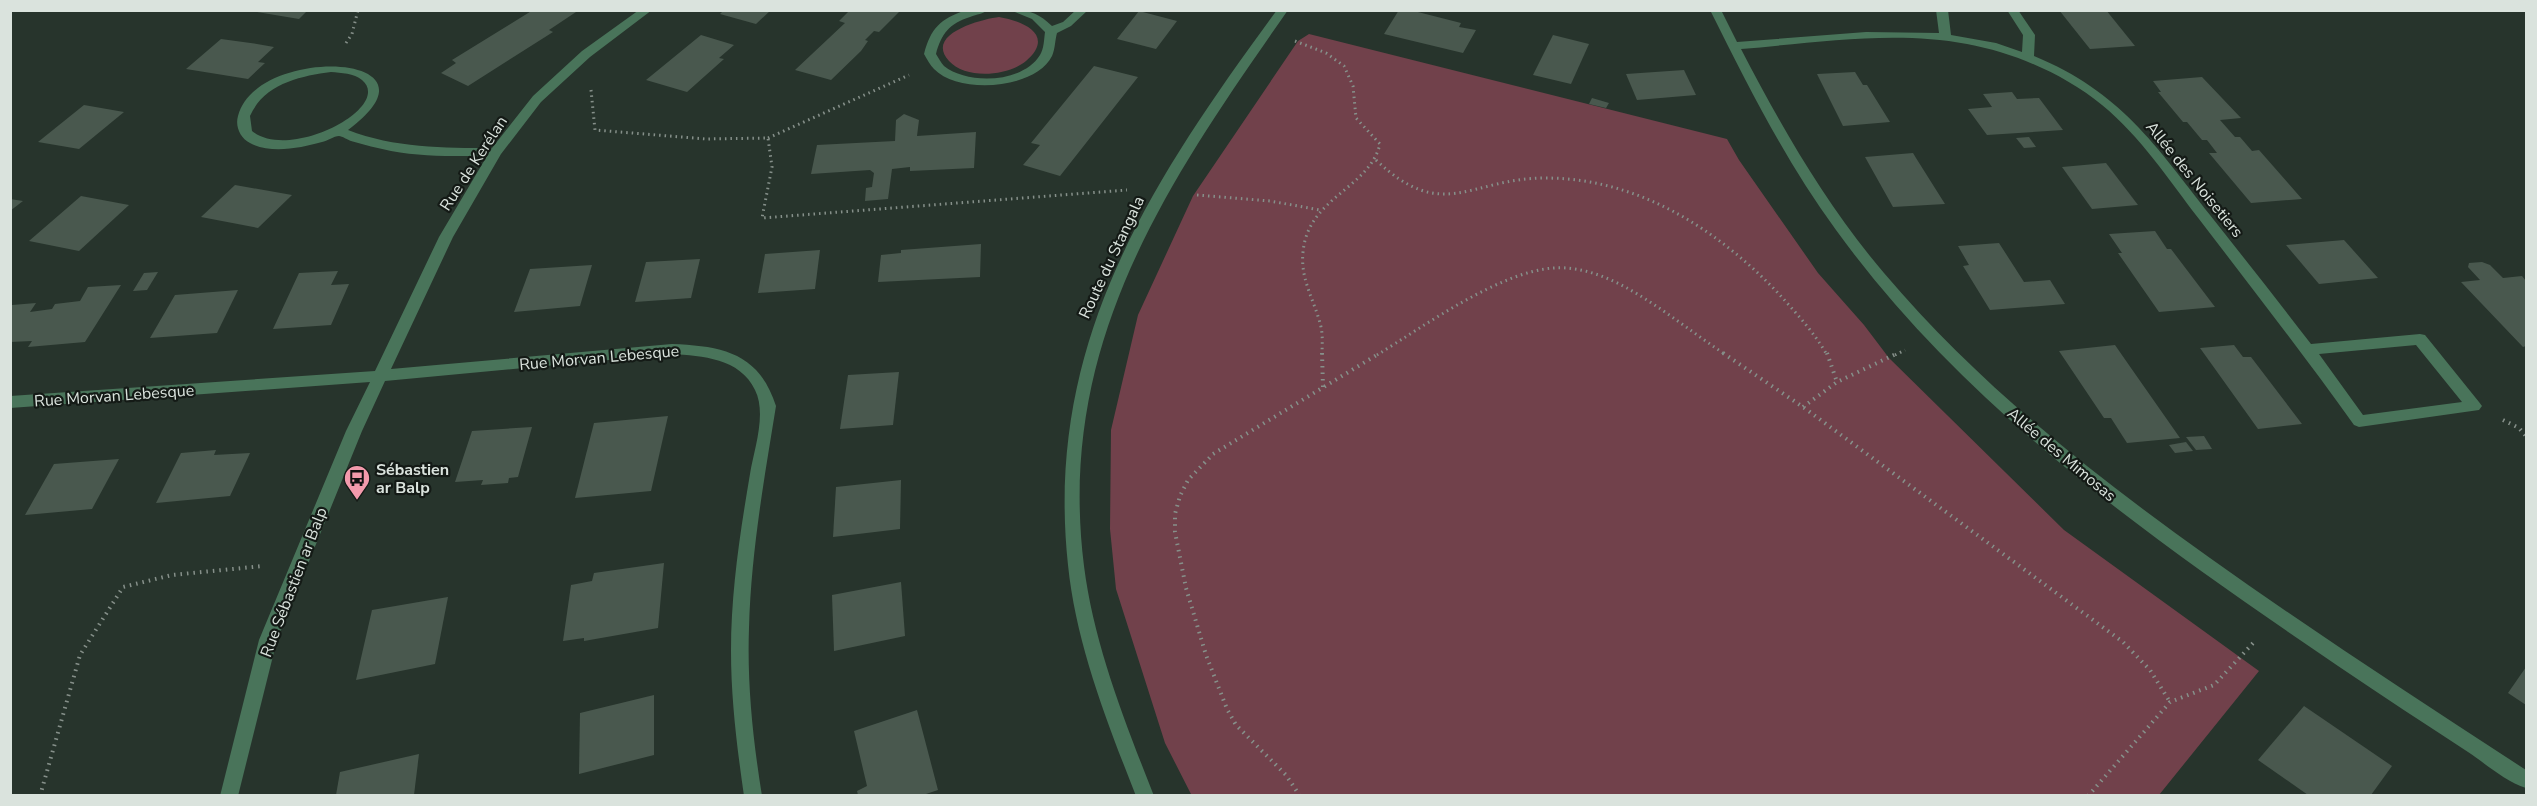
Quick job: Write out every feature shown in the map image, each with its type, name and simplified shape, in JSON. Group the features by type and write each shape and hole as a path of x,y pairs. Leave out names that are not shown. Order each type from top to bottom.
{"street":[{"name":"Rue de Kerélan","path":"379,376 446,237 495,152 537,99 586,54 647,10"},
{"path":"982,10 958,17 936,34 930,44 930,55 934,64 945,74 961,80 1000,81 1020,76 1036,68 1047,57 1052,45 1051,32 1036,17 1015,10"},
{"path":"1051,32 1067,24 1083,10"},
{"name":"Route du Stangala","path":"1145,795 1106,687 1085,615 1076,564 1073,455 1086,370 1098,323 1139,230 1283,10"},
{"name":"Allée des Mimosas","path":"1715,10 1809,180 1841,228 1933,337 2049,446 2124,506 2278,616 2526,780"},
{"path":"1942,10 1945,38"},
{"path":"2012,10 2029,35 2028,58"},
{"name":"Allée des Noisetiers","path":"1734,46 1896,36 1945,38 1995,46 2028,58 2084,87 2106,102 2140,135 2309,350 2359,421 2474,406 2420,339 2309,350"},
{"path":"338,131 359,118 375,94 372,81 355,70 331,68 292,76 258,95 250,103 242,120 244,131 250,137 272,144 311,141 338,131 383,146 450,152 495,152"},
{"name":"Rue Morvan Lebesque","path":"10,402 379,376 672,349 701,350 726,356 744,366 758,379 768,406 744,582 740,636 743,714 753,795"},
{"name":"Rue Sébastien ar Balp","path":"229,795 268,640 379,376"}],"path":[{"path":"1266,33 1298,41 1344,63 1352,74 1356,118 1378,139 1380,144 1376,160 1320,210 1311,222 1305,237 1302,271 1321,328 1323,387"},
{"path":"586,54 595,130 706,139 768,138 934,64"},
{"path":"768,138 772,167 762,218 1107,193 1128,190 1135,180 1213,198 1270,201 1320,210"},
{"path":"1376,160 1392,176 1403,183 1433,195 1448,196 1503,182 1544,178 1593,184 1650,198 1707,233 1743,260 1797,314 1827,354 1837,382"},
{"path":"1300,795 1292,780 1234,723 1208,661 1177,550 1174,516 1179,495 1190,476 1202,464 1323,387 1455,309 1522,274 1566,267 1588,271 1629,290 1803,407 2123,642 2148,665 2170,702"},
{"path":"1803,407 1837,382 1933,337"},
{"path":"40,795 80,655 123,587 172,575 259,566"},
{"path":"2088,795 2170,702 2214,685 2278,616"}],"shaded area":[{"path":"999,17 1026,26 1037,37 1038,44 1026,61 1009,70 987,74 966,71 949,61 943,51 944,43 949,36 969,25"},
{"path":"1309,34 1727,139 1739,160 1818,273 1864,325 1889,358 2064,530 2259,671 2159,795 1192,796 1165,743 1116,589 1110,529 1111,430 1138,315 1193,196 1298,41"}],"building":[{"path":"259,10 308,10 299,19 257,12"},
{"path":"533,10 579,10 549,30 553,32 468,86 441,73 456,63 452,60"},
{"path":"724,10 771,10 756,24 720,14"},
{"path":"850,10 901,10 879,32 874,31 865,40 868,41 861,51 831,80 795,70 845,23 839,21"},
{"path":"1399,10 1410,10 1461,23 1459,27 1476,30 1463,53 1384,34"},
{"path":"2059,10 2106,10 2135,46 2090,49"},
{"path":"1139,11 1177,21 1156,49 1117,39"},
{"path":"701,35 734,45 719,58 724,59 687,92 646,80"},
{"path":"1553,35 1589,44 1571,84 1533,75"},
{"path":"221,39 274,47 258,62 265,63 248,79 186,69"},
{"path":"1094,66 1138,77 1060,176 1023,165 1040,145 1031,143"},
{"path":"1684,70 1696,95 1637,100 1626,74"},
{"path":"1855,72 1863,85 1867,85 1890,122 1843,126 1817,74"},
{"path":"2202,77 2241,118 2220,120 2252,151 2259,150 2302,199 2251,203 2209,153 2217,153 2207,140 2202,140 2187,122 2183,122 2158,92 2161,92 2153,81"},
{"path":"2012,92 2017,99 2039,98 2063,130 1987,135 1968,109 1992,107 1983,94"},
{"path":"1592,98 1609,103 1606,108 1589,104"},
{"path":"84,105 124,112 79,149 38,142"},
{"path":"904,114 919,120 917,136 976,132 974,168 910,171 910,167 892,169 888,199 865,201 866,188 872,187 874,173 870,170 811,174 817,145 895,141 896,120"},
{"path":"2029,137 2036,147 2024,148 2016,138"},
{"path":"1913,153 1945,204 1893,207 1865,157"},
{"path":"2106,163 2138,205 2092,209 2062,167"},
{"path":"235,185 292,195 258,228 201,217"},
{"path":"81,196 129,205 79,251 29,241"},
{"path":"10,199 23,201 10,211"},
{"path":"2155,231 2215,307 2159,312 2118,253 2122,253 2109,234"},
{"path":"2344,240 2378,278 2319,284 2286,245"},
{"path":"1999,243 2024,282 2050,280 2065,304 1990,310 1963,266 1969,265 1958,246"},
{"path":"981,244 980,277 878,282 881,255 901,253 901,250"},
{"path":"820,250 815,289 758,293 765,254"},
{"path":"700,259 691,298 635,302 646,262"},
{"path":"2482,262 2490,265 2503,278 2522,276 2526,281 2526,346 2523,347 2461,282 2480,280 2468,267 2469,263"},
{"path":"592,265 580,306 514,312 530,269"},
{"path":"338,271 331,285 349,284 331,325 273,329 299,273"},
{"path":"158,272 147,290 133,291 144,273"},
{"path":"121,285 85,342 28,347 32,341 10,342 12,305 36,303 30,312 52,309 55,304 80,301 88,287"},
{"path":"238,290 217,333 150,338 175,295"},
{"path":"2115,345 2180,438 2127,443 2111,418 2104,418 2059,351"},
{"path":"2234,345 2243,357 2251,357 2302,424 2258,429 2200,348"},
{"path":"899,372 893,425 840,429 848,375"},
{"path":"668,416 651,491 575,498 594,423"},
{"path":"532,427 518,477 509,478 508,483 481,485 483,480 455,482 472,431"},
{"path":"2204,436 2212,449 2196,450 2186,437"},
{"path":"2186,442 2193,451 2175,453 2169,445"},
{"path":"216,450 214,455 250,453 230,496 156,503 181,453"},
{"path":"119,459 92,509 25,515 54,464"},
{"path":"901,480 900,529 833,537 836,487"},
{"path":"664,563 658,628 584,641 584,638 563,641 571,585 592,581 594,573"},
{"path":"901,582 905,636 834,651 832,595"},
{"path":"448,597 435,664 356,680 372,610"},
{"path":"2526,667 2526,705 2508,693"},
{"path":"654,695 654,755 579,774 580,713"},
{"path":"2304,706 2392,766 2371,795 2308,795 2258,760"},
{"path":"917,710 938,790 923,795 858,795 857,791 867,786 854,731"},
{"path":"419,754 414,795 336,795 340,772"}],"place":[{"name":"Sébastien ar Balp","path":"357,501"}]}
